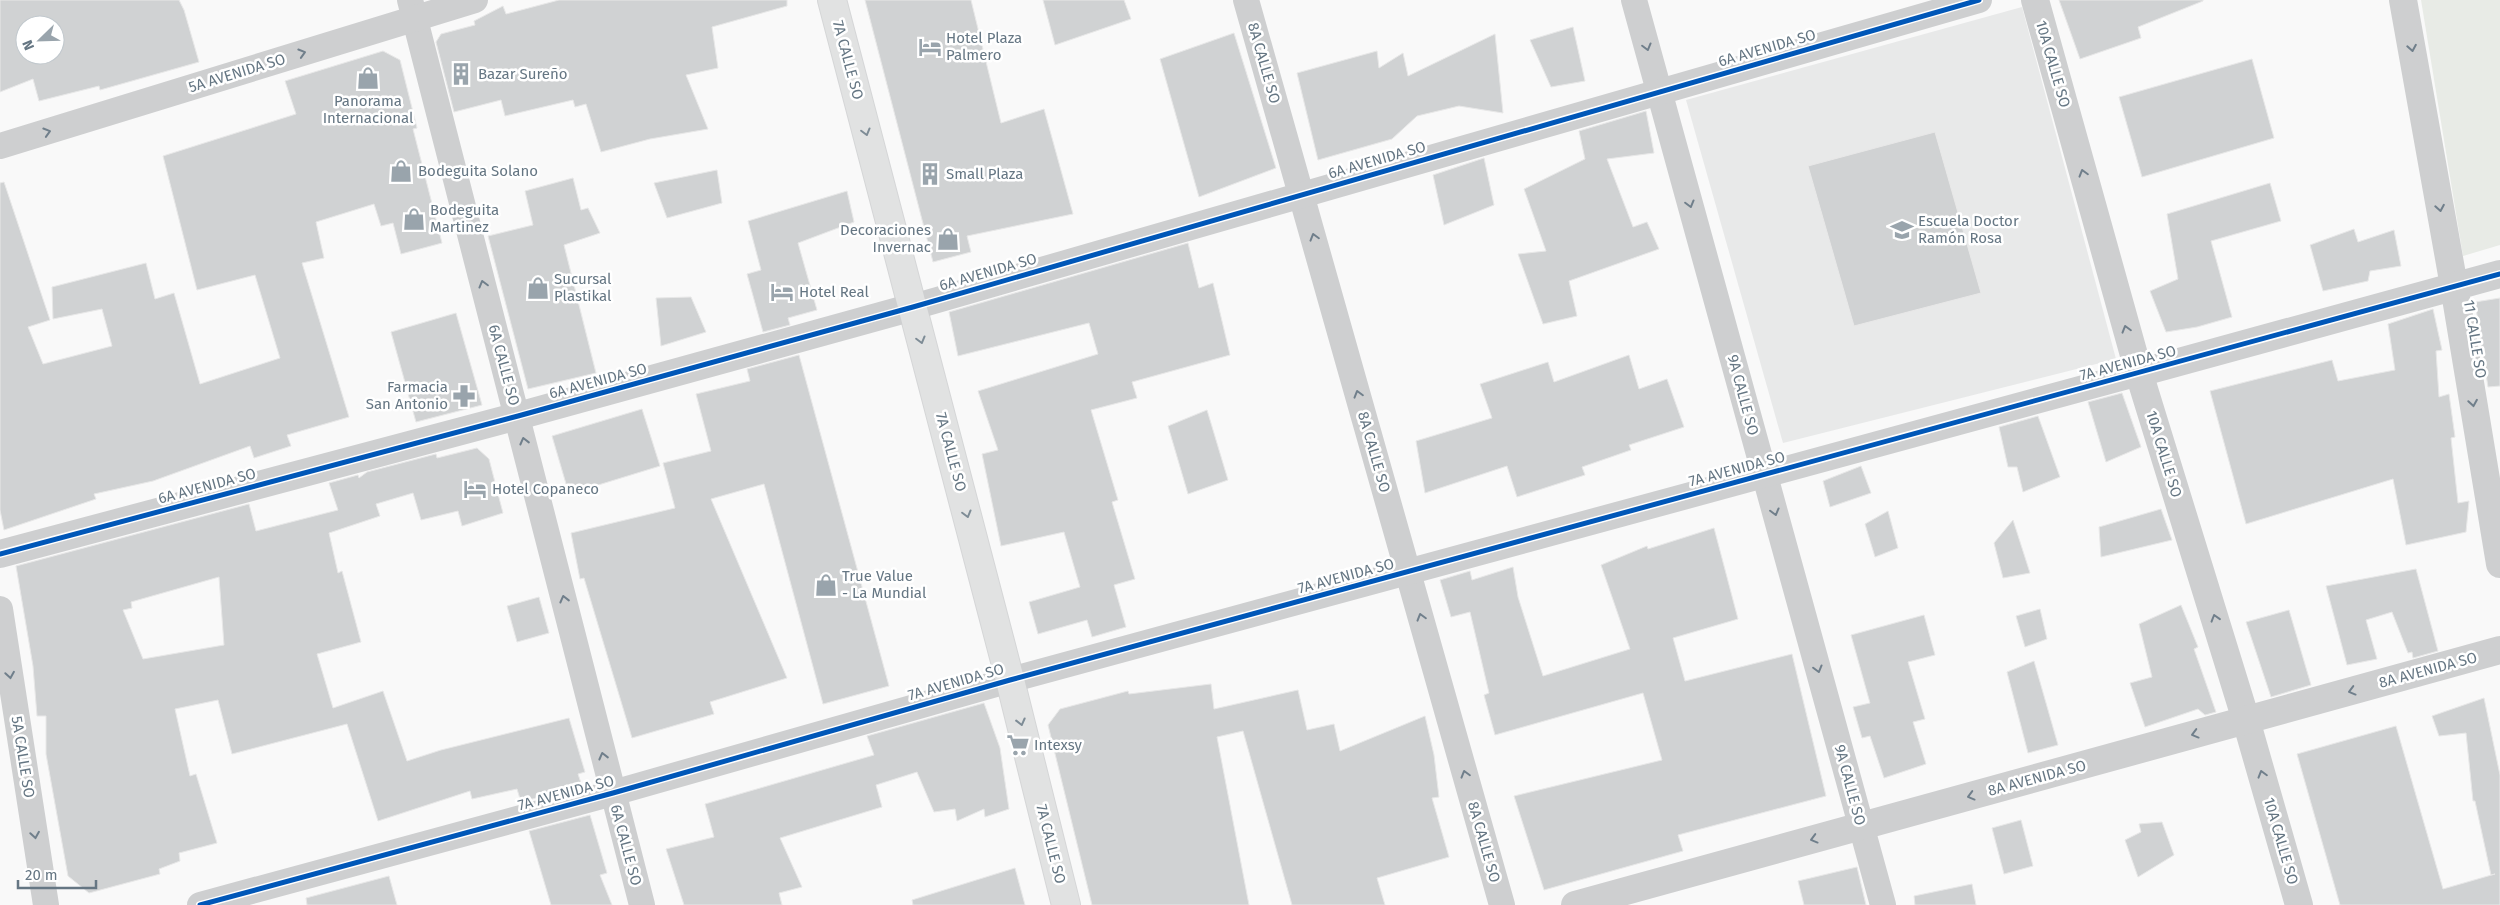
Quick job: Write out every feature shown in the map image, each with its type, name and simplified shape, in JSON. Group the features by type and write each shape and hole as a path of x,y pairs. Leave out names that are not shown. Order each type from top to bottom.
{"main road":[{"name":"7A CALLE SO","path":"832,0 1010,680 1066,905"}],"street":[{"name":"5A AVENIDA SO","path":"0,146 412,9 475,0"},
{"name":"8A CALLE SO","path":"1246,0 1502,905"},
{"name":"9A CALLE SO","path":"1634,0 1883,905"},
{"name":"6A AVENIDA SO","path":"0,554 518,416 913,307 1979,0"},
{"name":"10A CALLE SO","path":"2035,0 2139,373 2246,720 2299,905"},
{"name":"11 CALLE SO","path":"2403,0 2454,286 2500,564"},
{"name":"6A CALLE SO","path":"412,9 642,905"},
{"name":"7A AVENIDA SO","path":"200,905 613,793 1010,680 2500,274"},
{"name":"5A CALLE SO","path":"0,609 46,905"},
{"name":"8A AVENIDA SO","path":"1575,905 2500,650"}],"shaded area":[{"path":"2421,0 2500,0 2500,245 2463,256"},
{"name":"Escuela Doctor Ramón Rosa","path":"2022,7 2116,359 1783,443 1686,100"}],"building":[{"path":"0,0 179,0 184,10 199,62 100,90 99,86 39,101 33,79 0,92"},
{"path":"559,0 787,0 787,6 712,27 718,68 686,75 708,129 650,139 601,152 586,104 575,107 573,100 505,116 501,100 454,112 436,42 441,34 475,25 474,21 503,6 506,14"},
{"path":"865,0 971,0 1001,123 1044,109 1073,214 967,236 971,252 933,262"},
{"path":"1043,0 1124,0 1131,19 1055,45"},
{"path":"2059,0 2203,1 2138,27 2141,38 2080,59"},
{"path":"1573,27 1585,81 1551,87 1530,40"},
{"path":"1234,33 1276,168 1199,197 1160,59"},
{"path":"1495,34 1503,113 1459,106 1417,116 1392,139 1318,160 1297,73 1377,51 1379,68 1403,53 1408,76"},
{"path":"383,51 400,60 417,128 413,129 442,243 401,254 393,223 381,226 374,204 316,222 324,258 302,263 349,417 287,435 291,446 254,458 250,446 153,481 94,494 96,499 4,530 0,510 0,183 4,182 50,320 28,327 43,364 112,346 102,309 53,319 52,287 146,263 155,299 174,293 200,384 280,358 255,275 197,290 163,156 296,114 285,81"},
{"path":"2252,59 2274,138 2142,177 2119,97"},
{"path":"1646,111 1654,153 1607,159 1633,227 1647,222 1659,249 1569,281 1577,316 1543,324 1518,254 1546,251 1524,189 1585,159 1579,131"},
{"path":"1935,132 1981,293 1854,326 1808,166"},
{"path":"1484,158 1494,205 1444,225 1433,175"},
{"path":"717,170 722,203 667,218 654,183"},
{"path":"573,178 581,210 588,208 600,233 564,245 596,373 528,389 488,236 533,225 525,191"},
{"path":"2270,183 2281,221 2211,241 2232,317 2197,327 2166,332 2150,291 2178,279 2167,214"},
{"path":"847,191 854,222 798,243 817,310 788,318 790,325 763,332 747,274 761,270 748,221"},
{"path":"2354,229 2358,242 2394,230 2401,266 2370,271 2368,281 2323,291 2310,245"},
{"path":"1188,243 1199,288 1213,283 1230,355 1132,382 1137,398 1091,410 1118,500 1112,502 1135,579 1114,585 1126,627 1092,637 1087,620 1038,634 1029,602 1080,587 1064,532 1001,546 982,454 998,450 978,391 1098,354 1089,323 958,356 949,312"},
{"path":"691,297 706,332 661,346 656,298"},
{"path":"2500,298 2500,386 2488,387 2475,302"},
{"path":"2433,309 2442,350 2436,351 2439,397 2449,394 2455,437 2451,438 2458,503 2469,501 2466,532 2406,545 2393,479 2246,524 2210,391 2332,360 2338,381 2395,370 2388,324"},
{"path":"456,313 482,405 416,422 391,332"},
{"path":"799,355 889,686 823,704 764,484 711,499 787,678 710,702 714,714 632,738 584,578 580,579 571,533 675,508 663,463 711,451 696,394 750,381 747,369"},
{"path":"1629,355 1639,389 1667,379 1684,427 1629,445 1631,450 1582,467 1585,475 1517,497 1507,466 1425,493 1416,441 1492,418 1480,384 1548,362 1554,382"},
{"path":"2122,393 2141,447 2106,462 2088,402"},
{"path":"642,409 660,466 569,494 552,436"},
{"path":"1207,410 1228,480 1188,494 1168,426"},
{"path":"2038,416 2060,477 2023,492 2017,467 2008,467 1999,427"},
{"path":"477,448 489,459 503,513 462,526 458,511 421,520 413,493 376,504 380,516 329,533 338,573 342,571 361,642 317,654 333,708 383,691 407,761 441,750 569,718 585,772 578,774 582,786 521,802 517,789 472,799 470,791 378,821 347,724 232,754 218,700 175,709 190,776 196,774 217,843 179,853 180,861 159,869 160,874 89,893 68,876 46,754 46,716 37,716 33,666 16,566 249,504 256,531 338,510 329,483 358,475 359,478 367,472 436,454 437,458","holes":["219,577 224,645 143,659 123,610 132,608 131,602"]},
{"path":"1861,466 1871,493 1830,507 1823,481"},
{"path":"2161,509 2172,540 2101,557 2099,527"},
{"path":"1888,511 1898,548 1875,557 1865,524"},
{"path":"2013,520 2030,573 2003,578 1994,543"},
{"path":"1714,528 1738,619 1673,638 1685,681 1792,654 1826,796 1678,835 1683,851 1544,890 1514,796 1662,760 1643,693 1495,735 1484,695 1489,693 1470,612 1451,617 1440,580 1470,571 1472,580 1513,567 1518,597 1543,676 1630,649 1601,565 1647,546 1648,549"},
{"path":"2416,569 2438,651 2413,658 2412,652 2408,653 2392,612 2366,620 2377,659 2347,665 2326,586"},
{"path":"539,597 549,633 517,642 507,606"},
{"path":"2181,605 2198,647 2194,649 2216,712 2205,715 2198,709 2145,727 2130,683 2152,677 2139,624"},
{"path":"2040,609 2047,639 2025,647 2016,616"},
{"path":"2289,610 2311,685 2271,697 2246,622"},
{"path":"1924,615 1935,655 1908,662 1925,719 1913,722 1926,764 1884,778 1870,736 1862,738 1853,707 1870,703 1851,635"},
{"path":"2034,661 2058,745 2028,753 2007,672"},
{"path":"1211,684 1214,709 1298,690 1307,730 1334,724 1340,751 1425,716 1434,755 1439,797 1432,798 1449,857 1377,878 1385,905 1292,905 1243,731 1217,737 1249,905 1092,905 1048,725 1060,709 1128,691 1129,694"},
{"path":"2484,698 2500,775 2500,905 2340,905 2297,754 2396,726 2443,889 2495,874 2491,875 2475,801 2473,801 2466,733 2439,736 2432,716"},
{"path":"984,703 1000,748 1009,809 985,817 984,809 957,821 955,809 934,812 917,772 876,785 882,807 780,838 802,887 779,893 782,905 684,905 666,849 714,837 705,804 874,755 867,736"},
{"path":"590,815 607,873 600,875 612,905 551,905 529,831"},
{"path":"2021,820 2033,866 2004,874 1992,828"},
{"path":"2162,822 2174,855 2138,877 2125,840 2141,832 2139,824"},
{"path":"1857,867 1866,905 1804,905 1798,881"},
{"path":"1015,868 1025,905 913,905 912,900"},
{"path":"389,876 397,905 307,905 306,898"},
{"path":"1972,884 1976,905 1915,905 1914,896"}],"cycle path":[{"path":"0,554 518,416 913,307 1979,0"},
{"path":"200,905 613,793 1010,680 2500,274"}],"place":[{"name":"Hotel Plaza Palmero","path":"930,47"},
{"name":"Bazar Sureño","path":"461,74"},
{"name":"Panorama Internacional","path":"368,78"},
{"name":"Bodeguita Solano","path":"401,171"},
{"name":"Small Plaza","path":"930,174"},
{"name":"Bodeguita Martinez","path":"414,219"},
{"name":"Escuela Doctor Ramón Rosa","path":"1902,230"},
{"name":"Decoraciones Invernac","path":"948,239"},
{"name":"Sucursal Plastikal","path":"538,288"},
{"name":"Hotel Real","path":"782,292"},
{"name":"Farmacia San Antonio","path":"464,396"},
{"name":"Hotel Copaneco","path":"475,489"},
{"name":"True Value - La Mundial","path":"826,585"},
{"name":"Intexsy","path":"1018,745"}]}
